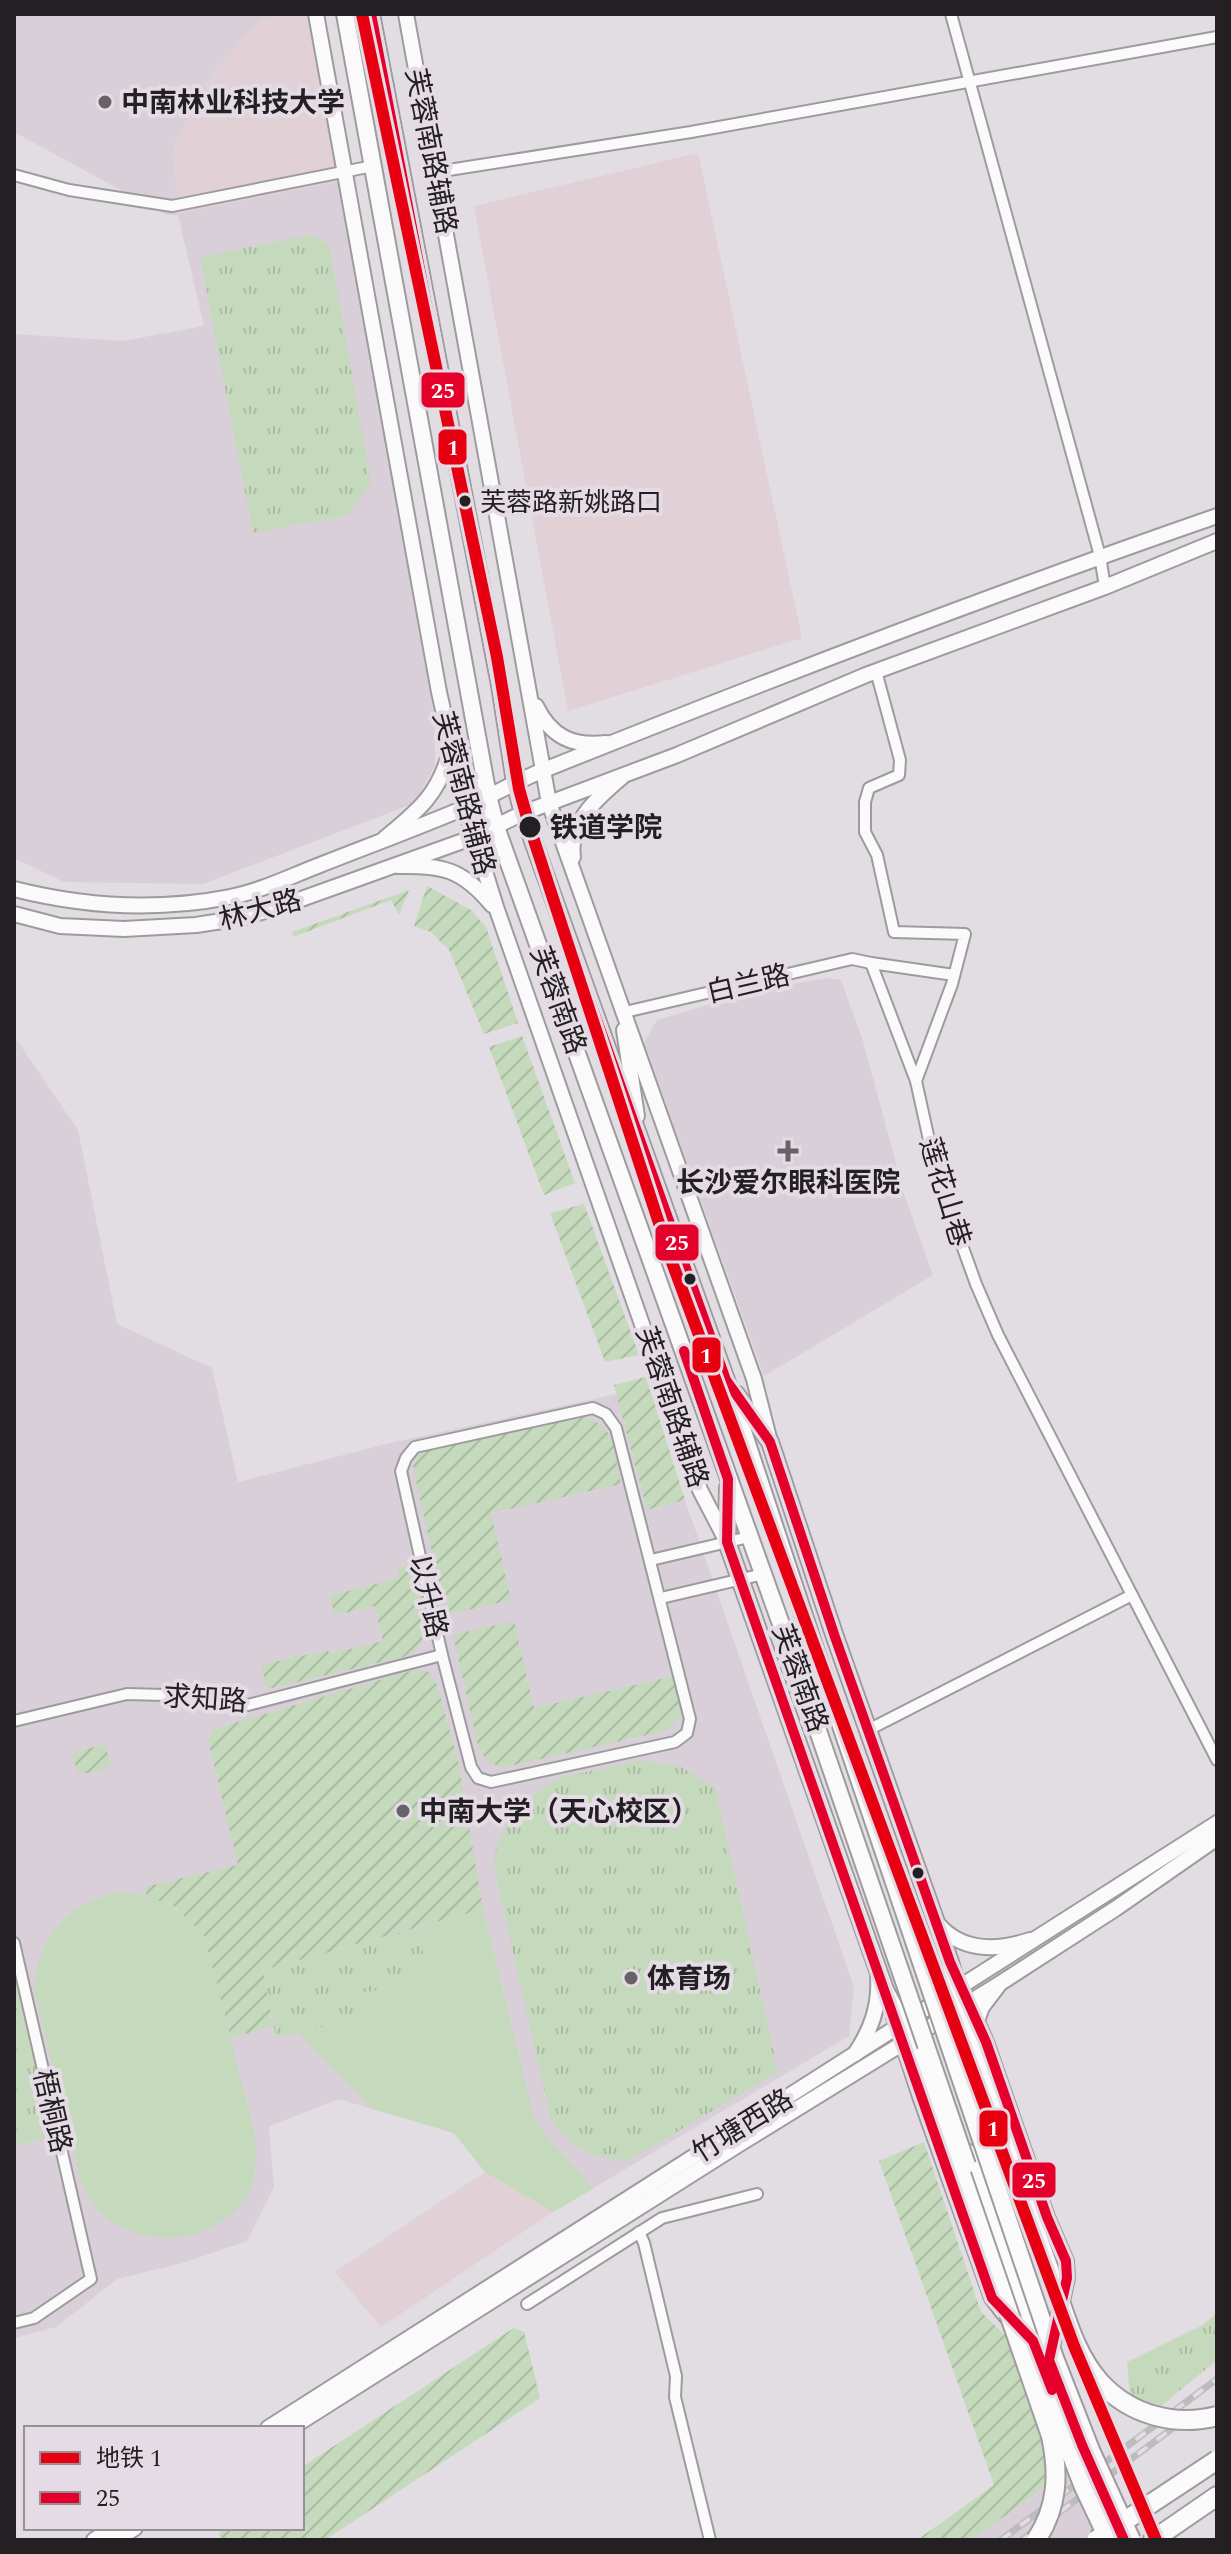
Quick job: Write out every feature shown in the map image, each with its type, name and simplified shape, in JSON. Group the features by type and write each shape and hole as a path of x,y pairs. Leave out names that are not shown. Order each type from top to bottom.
{"highway":[{"path":"974,2046 1046,2262 1077,2347 1088,2367 1112,2392 1138,2410 1177,2421 1200,2421 1217,2416"},
{"path":"912,2047 1051,2436 1056,2489 1052,2510 1036,2540"},
{"path":"1096,2540 1217,2460"},
{"path":"1153,2540 1217,2496"},
{"path":"1173,2526 1217,2512"}],"main road":[{"name":"芙蓉南路","path":"345,14 496,827 791,1652 1020,2323 1066,2445 1108,2540"},
{"name":"芙蓉南路","path":"371,14 523,813 726,1380 1040,2314 1091,2450 1132,2540"},
{"path":"726,1380 770,1442 937,1923 956,1989 966,2005 974,2046"},
{"path":"728,1479 727,1542 885,1990 912,2047"}],"street":[{"name":"芙蓉南路辅路","path":"316,14 439,692 465,807 498,912 700,1490 727,1542"},
{"name":"芙蓉南路辅路","path":"406,14 549,803 754,1379 770,1442"},
{"path":"951,14 1100,556 1105,587"},
{"path":"436,172 691,132 1217,37"},
{"path":"14,175 69,190 172,206 373,166"},
{"path":"14,889 60,901 121,906 194,903 234,896 272,884 465,807 515,782 619,741 1100,556 1217,516"},
{"name":"林大路","path":"14,914 60,926 124,929 196,925 241,918 279,907 474,837 523,813 624,775 876,671 1105,587 1217,541"},
{"path":"876,671 900,760 899,775 869,788 865,802 865,832 877,855 894,932 965,934 954,975 916,1081"},
{"path":"530,693 544,721 564,738 586,745 619,741"},
{"path":"383,840 420,809 443,778 452,748"},
{"path":"575,873 571,844 579,821 600,795 624,775"},
{"path":"394,866 433,865 463,876 498,912"},
{"name":"白兰路","path":"625,1012 852,959 954,975"},
{"name":"莲花山巷","path":"871,963 916,1081 937,1176 998,1335 1217,1760"},
{"path":"620,997 640,1140"},
{"name":"以升路","path":"593,1408 606,1414 616,1428 661,1598 690,1719 687,1733 675,1742 491,1782 478,1778 471,1767 442,1655 401,1471 406,1458 415,1447 593,1408"},
{"path":"651,1560 749,1537"},
{"path":"661,1598 763,1574"},
{"path":"868,1730 1132,1595"},
{"name":"求知路","path":"14,1721 127,1694 248,1705 442,1655"},
{"name":"竹塘西路","path":"271,2426 1217,1823"},
{"name":"竹塘西路","path":"294,2426 738,2145 860,2071 912,2047 948,2017 1115,1909 1217,1838"},
{"path":"937,1923 953,1938 983,1948 1015,1945 1034,1939"},
{"name":"梧桐路","path":"14,1943 91,2279 34,2318 14,2323"},
{"path":"854,2054 868,2033 877,2006 879,1979 875,1960"},
{"path":"974,2046 976,2019 999,1984"},
{"path":"912,2047 941,2069 1034,2344 1078,2447 948,2066 948,2017 956,1989"},
{"path":"966,2005 976,2019 1047,2217 1066,2261 1067,2278 1049,2360"},
{"path":"912,2047 992,2298 1034,2344"},
{"path":"527,2304 662,2218 757,2194"},
{"path":"639,2232 676,2376 675,2397 710,2540"}],"shaded area":[{"path":"14,14 288,14 262,19 212,73 173,149 178,214 338,182 435,720 435,765 415,803 203,884 64,882 14,858 14,334 123,341 204,326 178,215 167,215 14,132"},
{"path":"310,14 338,182 178,215 173,150 212,73 262,19"},
{"path":"698,153 802,638 568,711 474,206"},
{"name":"长沙爱尔眼科医院","path":"828,978 841,980 863,1041 905,1197 933,1275 764,1376 644,1043 657,1020 758,990"},
{"name":"中南大学（天心校区）","path":"14,1036 78,1130 117,1324 212,1368 238,1482 386,1444 617,1394 647,1510 685,1500 854,1987 849,2036 553,2212 485,2172 454,2133 339,2099 269,2126 274,2187 247,2241 179,2264 117,2279 56,2327 14,2338"},
{"path":"485,2172 553,2212 381,2327 335,2272"},
{"path":"1071,2468 1100,2533 1089,2540 971,2540"}],"green space":[{"path":"310,235 329,244 371,483 348,515 253,533 200,257"},
{"path":"427,886 471,910 486,927 518,1023 484,1034 449,950 431,932 414,926"},
{"path":"409,890 399,915 391,900 293,937 292,932"},
{"path":"522,1036 575,1183 544,1195 489,1047"},
{"path":"584,1204 639,1355 605,1362 550,1213"},
{"path":"646,1377 685,1500 647,1510 614,1385"},
{"path":"580,1415 593,1420 608,1433 615,1450 621,1484 491,1513 511,1600 446,1615 413,1467 420,1452"},
{"path":"411,1564 416,1568 429,1632 415,1651 403,1657 267,1689 261,1665 383,1641 375,1606 335,1615 330,1596 399,1578 397,1567"},
{"path":"514,1621 534,1708 675,1676 683,1713 668,1730 501,1768 487,1760 479,1750 453,1635"},
{"path":"414,1670 429,1672 437,1685 458,1760 483,1909 263,1970 273,2026 231,2038 204,1935 175,1907 147,1896 145,1887 238,1865 208,1740 214,1729"},
{"path":"102,1745 106,1748 110,1763 106,1769 83,1774 77,1771 73,1757 75,1752"},
{"name":"体育场","path":"640,1760 681,1767 715,1787 778,2072 623,2164 619,2159 598,2156 580,2148 551,2120 497,1881 495,1858 503,1832 519,1810 539,1791 560,1778"},
{"path":"120,1892 146,1896 167,1904 204,1935 255,2136 255,2171 246,2197 234,2212 214,2226 184,2237 167,2238 135,2232 119,2226 94,2205 82,2184 34,1991 41,1954 58,1925 85,1905"},
{"path":"483,1909 535,2122 593,2189 553,2212 485,2172 454,2133 373,2109 298,2033 356,2019 351,1995 429,1979 418,1928"},
{"path":"418,1928 429,1979 352,1995 356,2019 276,2038 263,1970"},
{"path":"14,1974 53,2136 14,2146"},
{"path":"924,2142 981,2312 1009,2339 1041,2427 1047,2460 1046,2486 971,2540 917,2540 994,2485 879,2161"},
{"path":"1217,2313 1217,2360 1160,2407 1130,2395 1127,2362 1201,2326"},
{"path":"514,2328 524,2332 540,2398 325,2540 222,2540 220,2530 304,2530 304,2466"}],"railway":[{"path":"1001,2540 1217,2379"},
{"path":"1022,2540 1189,2416"}],"metro line":[{"name":"1","path":"362,14 497,657 519,789 530,828 670,1257 1074,2346 1156,2540"}],"transit line":[{"name":"25","path":"371,14 523,813 726,1380 770,1442 950,1962 986,2042 1047,2217 1066,2261 1067,2278 1049,2360 1124,2540"},
{"name":"25","path":"684,1351 728,1479 727,1542 992,2298 1033,2341 1052,2390"}],"place":[{"name":"中南林业科技大学","path":"105,102"},
{"name":"芙蓉路新姚路口","path":"465,501"},
{"name":"铁道学院","path":"530,827"},
{"name":"长沙爱尔眼科医院","path":"788,1151"},
{"name":"中南大学（天心校区）","path":"403,1811"},
{"name":"体育场","path":"631,1978"}]}
